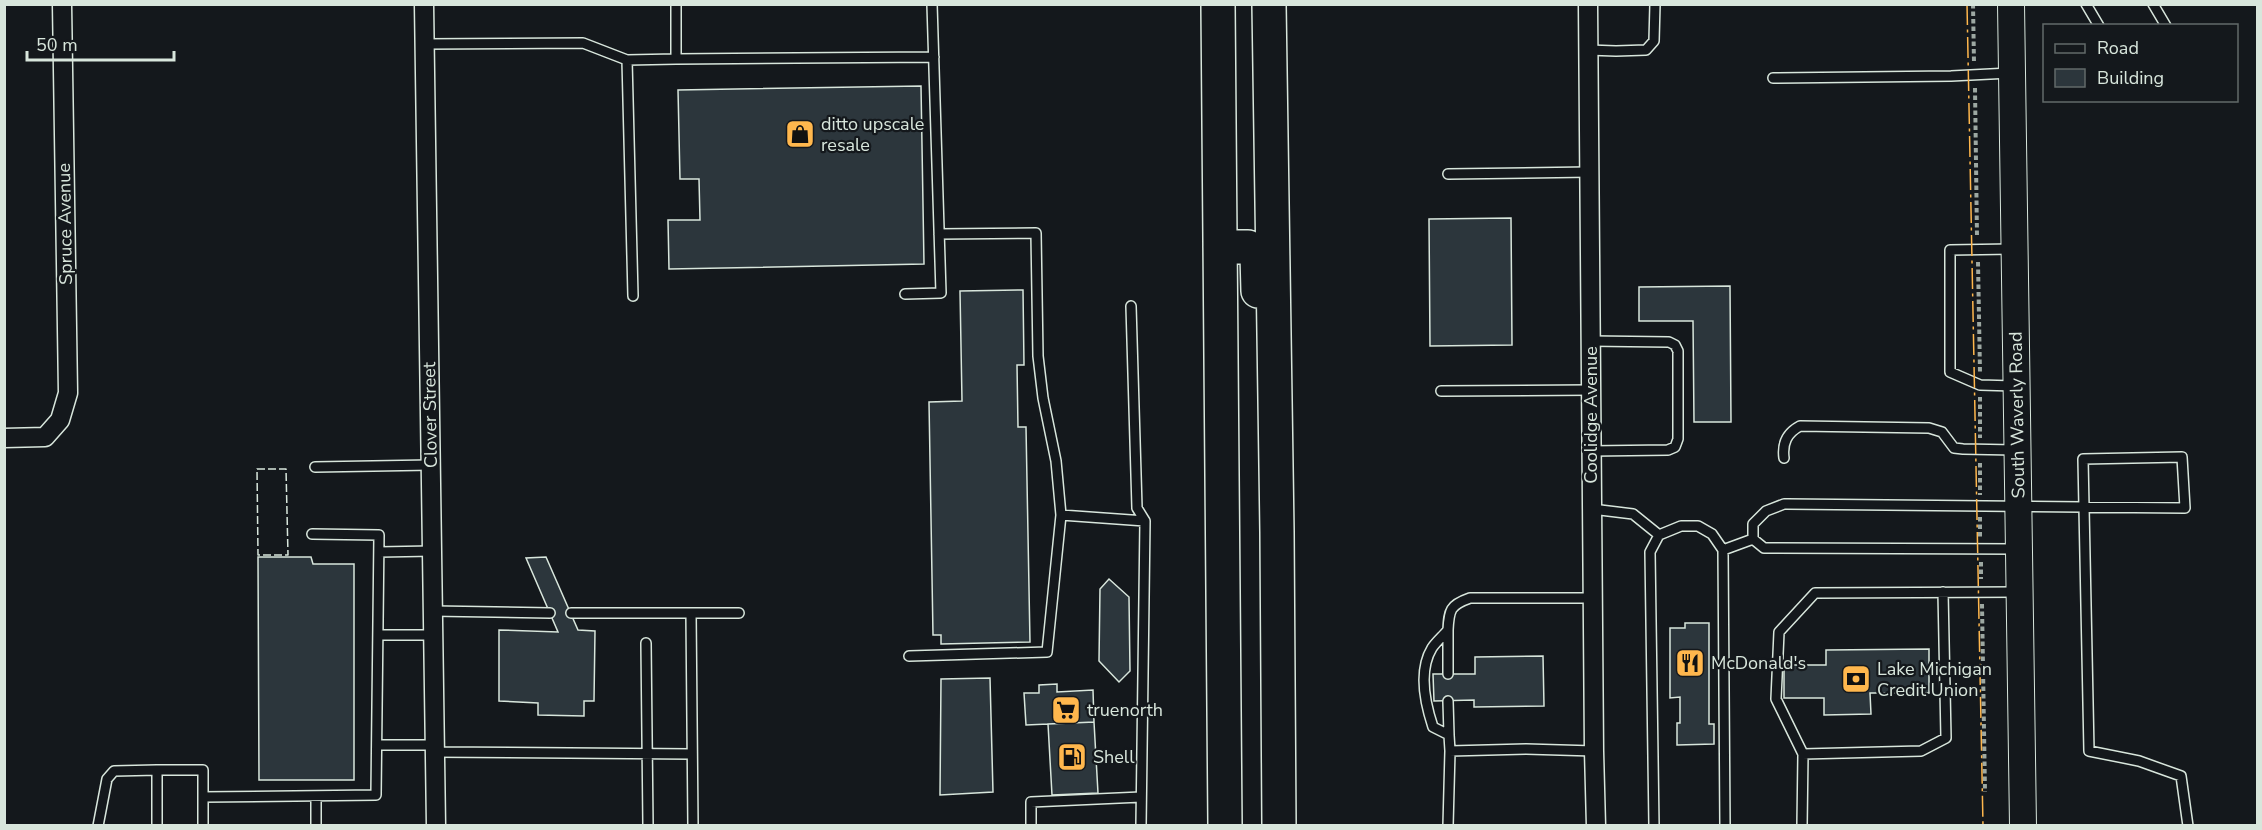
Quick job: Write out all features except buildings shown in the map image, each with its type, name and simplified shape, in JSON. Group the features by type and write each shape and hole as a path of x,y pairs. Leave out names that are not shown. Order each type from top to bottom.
{"highway":[{"path":"1218,4 1225,825"},
{"path":"1269,4 1274,255 1279,825"},
{"path":"1220,247 1248,247 1257,255 1260,475 1277,532"}],"main road":[{"name":"South Waverly Road","path":"2011,4 2023,825"}],"street":[{"name":"Spruce Avenue","path":"4,438 45,437 60,420 68,393 62,4"},
{"name":"Clover Street","path":"424,4 436,825"},
{"name":"Coolidge Avenue","path":"1588,4 1596,825"}],"lane":[{"path":"676,4 676,59"},
{"path":"905,294 941,293 932,4"},
{"path":"1588,50 1646,50 1654,41 1655,4"},
{"path":"2086,4 2099,24"},
{"path":"2152,4 2165,24"},
{"path":"425,44 583,43 627,60 934,57"},
{"path":"627,60 633,296"},
{"path":"1773,78 2012,73"},
{"path":"1448,174 1589,172"},
{"path":"909,656 1047,652 1061,515 1056,461 1043,398 1038,356 1036,233 939,234"},
{"path":"2014,249 1950,250 1950,372 1980,385 2016,386"},
{"path":"1131,306 1137,508 1144,520 1141,825"},
{"path":"1591,341 1669,342 1676,345 1678,351 1678,439 1676,447 1668,450 1591,451"},
{"path":"1441,391 1591,390"},
{"path":"1784,458 1785,440 1793,430 1800,426 1929,428 1942,432 1954,447 2017,450"},
{"path":"1753,539 1753,524 1766,511 1784,504 2018,506 2085,507 2185,508 2182,457 2083,459 2085,507 2089,751 2139,761 2181,776 2188,825"},
{"path":"315,467 431,465"},
{"path":"1592,509 1634,514 1659,535"},
{"path":"1061,515 1144,520"},
{"path":"1654,825 1650,552 1659,535 1681,526 1698,526 1712,534 1723,550 1725,825"},
{"path":"203,797 376,795 379,535 312,534"},
{"path":"1753,539 1764,548 2018,549"},
{"path":"1723,550 1753,539"},
{"path":"379,552 432,551"},
{"path":"1803,754 1921,751 1946,738 1942,592"},
{"path":"1802,825 1803,754 1776,699 1779,632 1815,593 2019,592"},
{"path":"1448,674 1449,612 1457,602 1470,598 1593,597"},
{"path":"433,611 550,613"},
{"path":"571,613 739,613"},
{"path":"691,613 693,825"},
{"path":"1448,630 1433,646 1426,660 1424,679 1426,707 1433,727 1449,735"},
{"path":"378,635 433,635"},
{"path":"646,643 648,825"},
{"path":"1448,701 1450,751 1448,825"},
{"path":"377,745 435,749 692,754"},
{"path":"1450,751 1526,749 1594,751"},
{"path":"157,770 157,825"},
{"path":"98,825 107,779 114,771 157,770 202,770 203,825"},
{"path":"316,796 316,825"},
{"path":"1031,825 1031,802 1141,797"}],"fence":[{"path":"257,469 286,469 288,555 258,555 257,469"}],"power":[{"path":"1967,4 1983,826"}],"place":[{"name":"ditto upscale resale","path":"800,134"},
{"name":"McDonald's","path":"1690,663"},
{"name":"Lake Michigan Credit Union","path":"1856,679"},
{"name":"truenorth","path":"1066,710"},
{"name":"Shell","path":"1072,757"}]}
